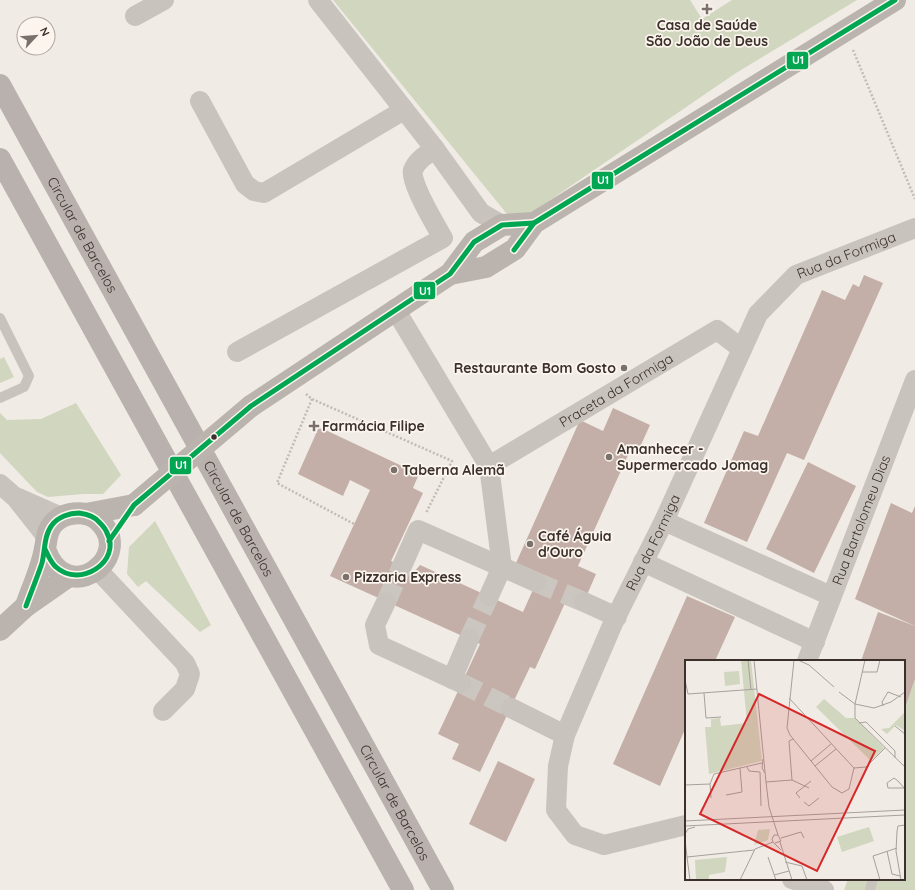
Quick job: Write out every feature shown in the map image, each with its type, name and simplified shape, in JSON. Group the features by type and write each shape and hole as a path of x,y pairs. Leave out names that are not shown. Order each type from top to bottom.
{"main road":[{"path":"450,274 486,267 515,249 534,223 895,0"},
{"name":"Circular de Barcelos","path":"0,85 443,890"},
{"path":"0,159 403,890"},
{"path":"109,541 134,505 251,406 395,309 450,274 474,242 502,226 534,223"},
{"path":"26,606 52,525 62,517 73,513 86,514 134,505"},
{"path":"46,542 49,560 58,570 69,576 81,577 93,573 103,565 108,554 109,541 105,529 97,519 86,514"},
{"path":"0,630 26,606 69,576"}],"street":[{"path":"135,16 164,0"},
{"path":"318,0 435,149 481,213 502,226"},
{"path":"200,101 245,184 254,192 264,193 404,110"},
{"path":"237,352 442,238 414,183 412,172 418,161 435,149"},
{"path":"474,242 481,213"},
{"name":"Rua da Formiga","path":"685,825 604,846 575,835 556,810 558,766 565,735 617,617 664,521 758,314 796,275 915,228"},
{"path":"395,309 489,466 502,567 488,596"},
{"name":"Praceta da Formiga","path":"489,466 717,330 742,349"},
{"name":"Rua Bartolomeu Dias","path":"807,660 915,380"},
{"path":"0,484 16,498 46,542"},
{"path":"16,498 62,517"},
{"path":"664,521 831,596"},
{"path":"402,566 418,530 536,582"},
{"path":"643,562 815,642"},
{"path":"97,569 185,663 190,674 185,689 163,711"},
{"path":"386,602 374,625 379,645 456,681 469,639"},
{"path":"584,602 617,617"},
{"path":"511,708 565,735"},
{"path":"795,880 824,890"}],"lane":[{"path":"0,318 29,376 24,386 0,398"},
{"path":"870,890 874,880"}],"path":[{"path":"845,31 915,198"},
{"path":"303,392 312,399 452,461 418,530"},
{"path":"312,399 277,483 354,524"}],"green space":[{"path":"333,0 690,0 702,19 732,0 857,0 736,73 515,224"},
{"path":"4,357 14,377 0,383 0,359"},
{"path":"76,403 121,475 103,494 48,497 37,492 0,453 0,413 7,420 41,419"},
{"path":"155,521 211,625 200,632 146,581 138,587 127,574 129,547"},
{"path":"915,679 915,890 844,890 848,880 905,880 905,708"}],"building":[{"path":"864,275 883,283 804,460 787,453 747,542 704,523 744,431 758,436 822,290 845,300 853,284 859,287"},
{"path":"613,408 650,425 640,447 633,444 578,566 596,574 580,611 565,603 535,669 530,667 480,772 452,759 459,744 438,734 480,644 330,576 370,490 350,480 343,496 298,474 319,427 419,474 413,488 423,493 391,561 414,572 420,565 523,612 540,574 516,563 580,420 603,431"},
{"path":"808,462 856,486 814,573 766,549"},
{"path":"891,503 912,513 915,506 915,626 855,599"},
{"path":"687,596 735,617 715,660 685,660 685,729 660,786 613,764"},
{"path":"878,612 915,626 915,679 905,708 905,660 861,660"},
{"path":"498,761 535,779 506,842 469,824"}],"tunnel":[{"path":"386,602 402,566"},
{"path":"536,582 584,602"},
{"path":"469,639 489,596"},
{"path":"461,683 511,708"}],"transit line":[{"name":"U1","path":"514,250 534,223 895,0"},
{"name":"U1","path":"109,541 134,505 251,406 450,274 474,242 502,225 534,223"},
{"name":"U1","path":"26,606 42,563 47,533 57,520 75,513 82,513 91,516 104,528 110,543 109,553 104,562 96,569 87,573 76,575 66,573 56,567 45,549"}],"place":[{"name":"Casa de Saúde São João de Deus","path":"707,9"},
{"name":"Restaurante Bom Gosto","path":"624,368"},
{"name":"Farmácia Filipe","path":"314,426"},
{"name":"Amanhecer - Supermercado Jomag","path":"609,457"},
{"name":"Taberna Alemã","path":"394,470"},
{"name":"Café Águia d'Ouro","path":"530,544"},
{"name":"Pizzaria Express","path":"346,577"}]}
